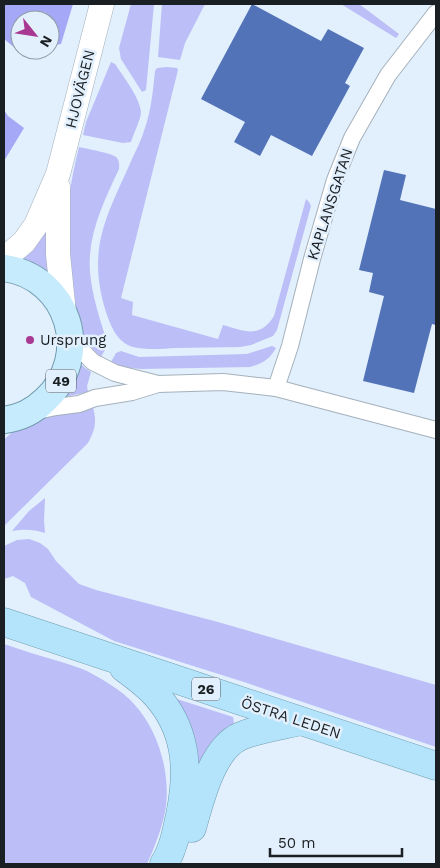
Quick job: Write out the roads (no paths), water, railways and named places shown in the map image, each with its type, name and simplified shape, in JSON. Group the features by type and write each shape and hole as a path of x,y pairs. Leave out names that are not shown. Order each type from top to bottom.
{"highway":[{"name":"ÖSTRA LEDEN","path":"4,622 436,766"},
{"path":"111,658 155,694 169,711 178,729 185,771 183,795 175,838 164,864"},
{"path":"177,864 187,842 203,792 215,764 226,747 240,736 302,721"}],"main road":[{"name":"HJOVÄGEN","path":"4,259 24,242 36,225 58,174 102,4"},
{"name":"HJOVÄGEN","path":"58,174 58,254 67,321"},
{"path":"4,268 21,272 46,288 56,300 67,321"},
{"name":"49","path":"14,417 40,406 62,380 68,364 70,346 67,321"}],"street":[{"name":"KAPLANSGATAN","path":"276,388 290,346 312,259 335,180 352,138 388,75 436,12"},
{"path":"67,321 84,353 93,362 114,373 158,384"},
{"path":"14,417 56,407 79,404 95,398 132,392 158,384 223,382 276,388 436,430"}],"place":[{"name":"Ursprung","path":"30,340"}]}
